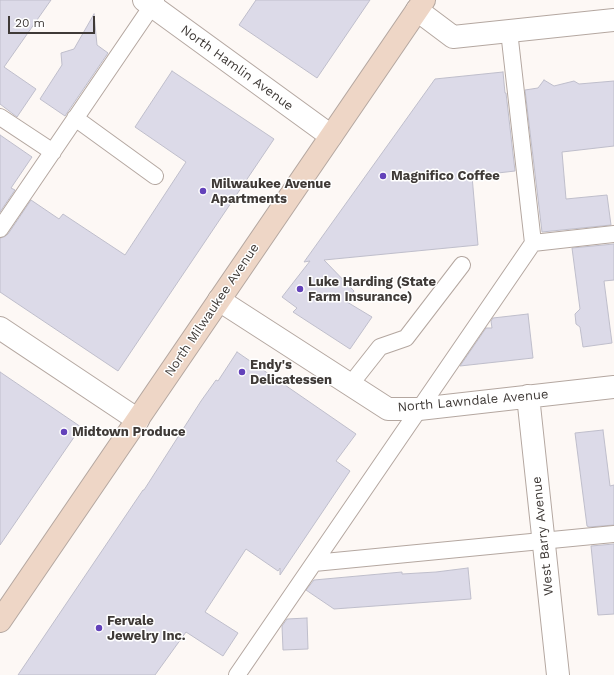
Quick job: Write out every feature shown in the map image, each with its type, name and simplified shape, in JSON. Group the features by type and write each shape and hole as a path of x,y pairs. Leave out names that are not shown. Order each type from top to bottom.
{"main road":[{"name":"North Milwaukee Avenue","path":"0,621 421,5"}],"street":[{"name":"North Hamlin Avenue","path":"151,2 331,136"},
{"path":"421,5 453,37 614,20"},
{"name":"North Lawndale Avenue","path":"219,300 388,409 419,409 614,387"},
{"path":"0,328 138,420"},
{"name":"West Barry Avenue","path":"528,396 558,675"}],"lane":[{"path":"0,229 53,152 151,2"},
{"path":"237,675 533,242 509,31"},
{"path":"0,117 53,152"},
{"path":"75,118 155,176"},
{"path":"533,242 614,234"},
{"path":"350,385 380,347 406,338 462,265"},
{"path":"314,563 614,534"}],"building":[{"path":"0,0 51,0 4,67 36,89 17,117 0,104"},
{"path":"256,0 370,0 317,78 239,25"},
{"path":"94,14 97,45 108,53 65,116 40,99 62,65 61,53 74,49"},
{"path":"172,71 274,139 118,371 0,292 0,238 8,234 31,200 59,219 63,214 125,255 186,162 135,127"},
{"path":"503,72 515,171 472,176 478,245 324,260 354,291 347,302 372,317 350,349 293,312 297,308 282,297 310,261 304,262 435,79"},
{"path":"544,80 554,86 574,81 579,84 614,81 614,146 562,152 566,199 607,195 611,225 542,232 525,90 538,88"},
{"path":"0,135 32,157 11,188 15,190 0,212"},
{"path":"614,244 614,280 604,281 612,343 583,347 580,327 576,324 575,314 580,309 572,248"},
{"path":"528,314 533,358 460,366 486,328 492,328 491,321 493,318"},
{"path":"237,352 356,434 336,461 350,471 280,575 280,568 278,571 246,549 205,612 238,633 223,656 186,632 155,675 18,675 144,490 201,401 216,380 218,381"},
{"path":"0,372 81,427 0,545"},
{"path":"603,430 610,486 614,485 614,525 589,527 587,526 575,433"},
{"path":"614,544 614,614 598,615 591,546"},
{"path":"468,568 471,599 334,609 306,590 314,580 402,572 402,574 436,572"},
{"path":"307,618 308,649 283,650 282,626 287,619"}],"place":[{"name":"Magnifico Coffee","path":"383,176"},
{"name":"Milwaukee Avenue Apartments","path":"203,191"},
{"name":"Luke Harding (State Farm Insurance)","path":"300,289"},
{"name":"Endy's Delicatessen","path":"242,372"},
{"name":"Midtown Produce","path":"64,432"},
{"name":"Fervale Jewelry Inc.","path":"99,628"}]}
